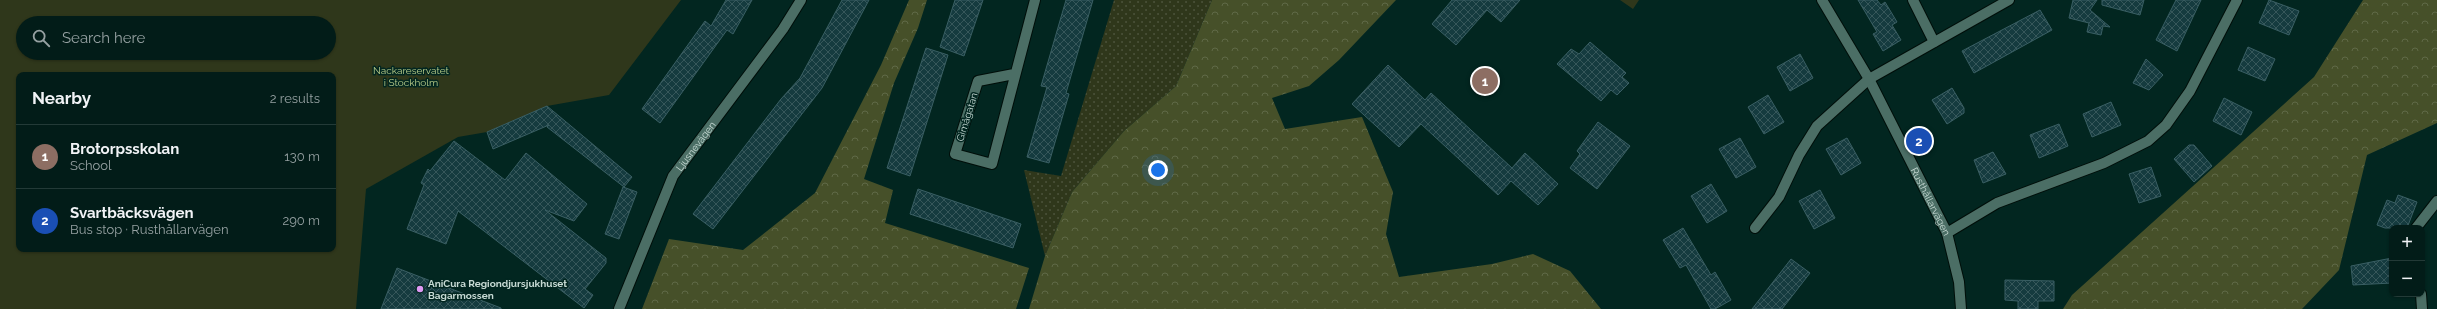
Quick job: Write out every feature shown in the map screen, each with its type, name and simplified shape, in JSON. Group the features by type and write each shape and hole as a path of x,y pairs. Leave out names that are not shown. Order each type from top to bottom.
{"street":[{"name":"Ljusnevägen","path":"619,309 673,176 783,29 801,0"},
{"name":"Gimågatan","path":"1014,74 978,81 955,154 992,164 1014,74 1035,0"},
{"name":"Rusthållarvägen","path":"1822,0 1869,79 1947,233 1959,282 1961,309"},
{"path":"1912,0 1934,42"},
{"path":"1755,228 1779,197 1799,155 1817,126 1869,79 2009,0"},
{"path":"1947,233 1997,203 2104,163 2148,141 2166,125 2190,91 2237,0"},
{"path":"2418,225 2437,200"},
{"path":"2421,297 2422,309"}],"green space":[{"name":"Nackareservatet i Stockholm","path":"0,0 681,0 609,95 547,106 487,132 458,137 366,189 356,309 0,309"},
{"path":"909,0 927,0 918,28 894,83 864,179 893,190 885,223 1029,268 1016,309 642,309 669,239 743,250 815,193 881,65"},
{"path":"1114,0 1212,0 1176,86 1124,131 1072,192 1045,256 1024,170 1061,176"},
{"path":"1212,0 1396,0 1339,60 1309,86 1272,98 1285,129 1362,117 1393,192 1386,234 1399,277 1492,264 1533,254 1570,271 1601,309 1029,309 1045,256 1072,192 1124,131 1176,86"},
{"path":"1620,0 1639,0 1633,9"},
{"path":"2363,0 2437,0 2437,123 2367,155 2339,270 2302,309 2063,309 2072,295 2314,77"}],"building":[{"path":"726,0 752,0 733,34 727,30 660,123 642,109 705,21 711,26"},
{"path":"842,0 869,0 822,88 713,229 693,214 781,99 800,78"},
{"path":"955,0 983,0 964,56 940,47"},
{"path":"1066,0 1093,0 1066,93 1069,94 1049,163 1027,157 1047,87 1041,86"},
{"path":"1452,0 1520,0 1501,22 1487,10 1456,45 1432,24"},
{"path":"1858,0 1877,0 1881,5 1885,2 1897,22 1892,25 1901,40 1883,51 1873,34 1877,32"},
{"path":"2073,0 2097,0 2090,10 2110,27 2103,26 2101,35 2087,32 2089,23 2069,18"},
{"path":"2102,0 2144,0 2140,15 2102,5"},
{"path":"2176,0 2201,0 2177,51 2156,40"},
{"path":"2269,0 2299,11 2289,35 2259,23"},
{"path":"2040,10 2052,30 1974,73 1962,51"},
{"path":"1590,42 1626,73 1622,77 1629,83 1617,95 1611,90 1601,101 1557,64 1571,49 1579,54"},
{"path":"2248,47 2275,59 2265,81 2238,70"},
{"path":"926,48 948,55 910,176 887,168"},
{"path":"1800,54 1813,78 1790,91 1777,67"},
{"path":"2146,59 2163,75 2149,90 2133,83"},
{"path":"1388,65 1425,100 1431,93 1512,168 1525,153 1558,184 1538,205 1511,181 1498,195 1421,124 1399,147 1352,104"},
{"path":"1952,88 1964,108 1964,113 1947,124 1932,100"},
{"path":"1768,95 1784,122 1764,134 1748,107"},
{"path":"2224,98 2252,112 2241,135 2213,121"},
{"path":"2111,102 2121,125 2092,137 2083,114"},
{"path":"547,106 632,177 624,187 547,127 549,125 493,149 487,132"},
{"path":"1598,122 1630,146 1597,189 1570,168 1580,154 1577,151"},
{"path":"2059,124 2068,146 2039,158 2030,135"},
{"path":"1740,138 1756,167 1736,178 1719,149"},
{"path":"1847,138 1861,163 1841,175 1826,149"},
{"path":"454,141 505,180 526,153 587,204 574,221 545,210 606,258 606,263 585,289 593,295 584,308 458,211 446,244 407,229 424,185 421,183 428,169 430,171"},
{"path":"2189,145 2194,145 2212,166 2194,182 2174,159"},
{"path":"1993,152 2006,174 1983,183 1974,160"},
{"path":"2151,167 2161,196 2139,203 2129,174"},
{"path":"1711,184 1727,211 1707,223 1691,196"},
{"path":"623,187 637,192 619,239 605,234"},
{"path":"918,189 1021,224 1013,248 910,214"},
{"path":"1820,190 1835,218 1814,229 1799,201"},
{"path":"2398,195 2417,202 2408,225 2389,225 2389,228 2385,228 2377,225 2387,200 2395,203"},
{"path":"1683,228 1711,275 1715,272 1731,300 1715,309 1711,309 1686,265 1680,268 1663,240"},
{"path":"1791,259 1810,273 1782,309 1752,309"},
{"path":"2389,259 2389,283 2353,285 2351,266"},
{"name":"AniCura Regiondjursjukhuset Bagarmossen","path":"397,268 501,308 501,309 381,309"},
{"path":"2005,280 2054,281 2054,301 2038,301 2038,309 2018,309 2018,301 2005,300"}],"place":[{"name":"Brotorpsskolan","path":"1485,81"},
{"name":"Svartbäcksvägen","path":"1919,141"},
{"name":"AniCura Regiondjursjukhuset Bagarmossen","path":"420,289"}]}
